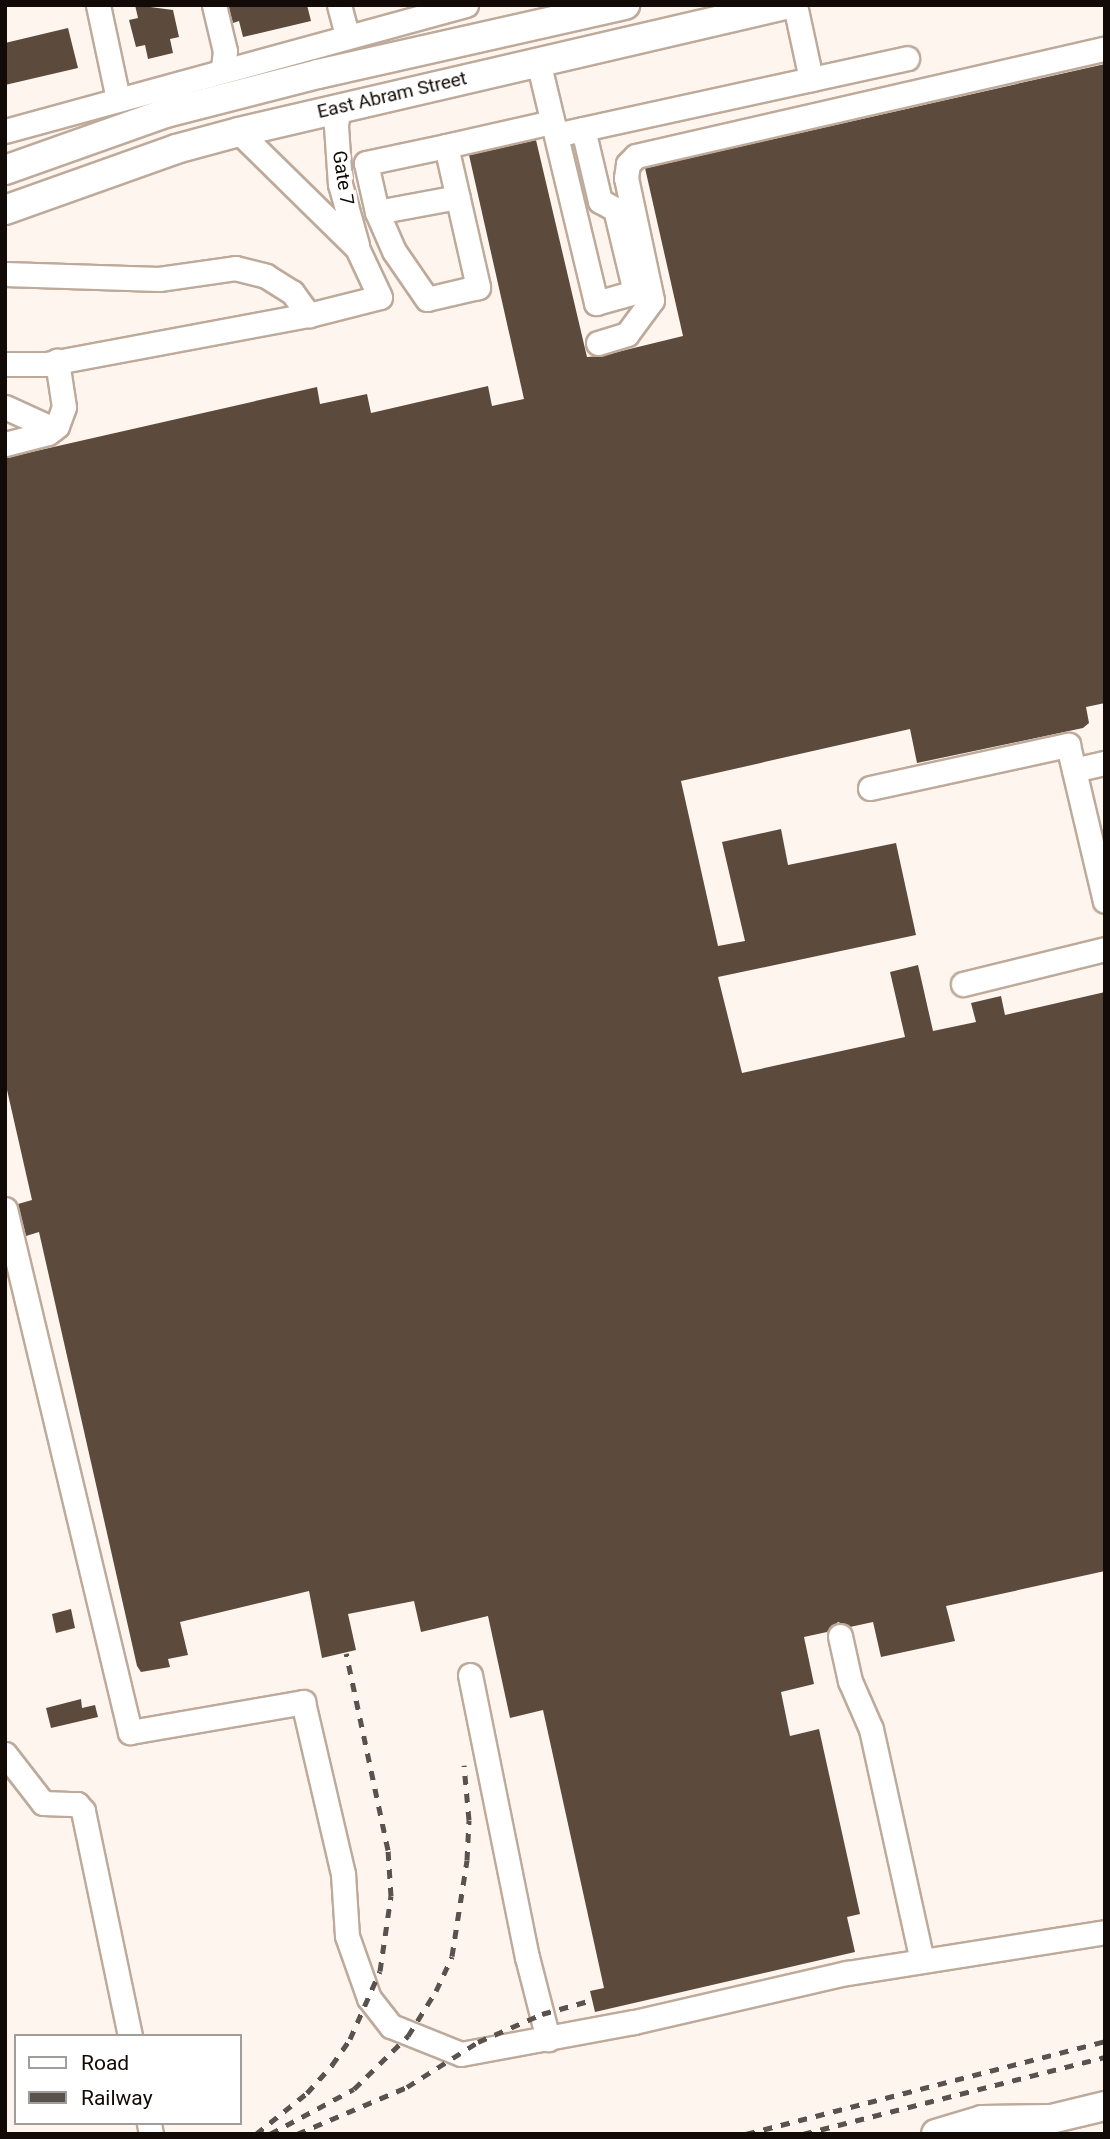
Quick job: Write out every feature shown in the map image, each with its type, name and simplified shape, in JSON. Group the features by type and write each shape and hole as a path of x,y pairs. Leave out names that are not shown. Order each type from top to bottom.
{"main road":[{"name":"East Abram Street","path":"5,170 166,113 625,5"},
{"name":"East Abram Street","path":"5,210 176,149 239,132 339,106 785,5"},
{"path":"530,26 538,61"},
{"path":"166,113 176,149"},
{"path":"1026,2134 1105,2106"},
{"path":"936,2134 982,2120 1053,2126"}],"lane":[{"path":"98,5 118,99"},
{"path":"199,5 211,55 222,64"},
{"path":"214,5 225,51 222,64"},
{"path":"339,5 347,35"},
{"path":"795,5 811,79"},
{"path":"39,157 16,128 153,89 222,64 455,6"},
{"path":"598,343 627,334 652,300 626,178 628,164 636,156 1105,49"},
{"path":"446,146 478,287 427,299 394,251 377,212 366,163 446,146 554,129 583,129 907,58"},
{"path":"538,61 596,303 635,292 615,209 600,201 583,129"},
{"path":"153,89 166,113"},
{"name":"Gate 7","path":"339,106 336,126 340,184 358,248"},
{"path":"5,365 57,362 309,315 380,296 358,248 239,132"},
{"path":"377,212 458,197"},
{"path":"5,274 159,279 235,268 266,276 292,292 309,315"},
{"path":"5,444 53,429 64,407 57,362"},
{"path":"7,409 53,429"},
{"path":"870,788 1068,745 1105,901"},
{"path":"1074,770 1105,763"},
{"path":"963,984 1105,949"},
{"path":"5,1209 130,1732 303,1702 343,1874 347,1936 359,1975 377,2012 408,2036 461,2054 548,2039 922,1960 1105,1932"},
{"path":"840,1636 850,1681 871,1729 922,1960"},
{"path":"470,1675 527,1957 548,2039"},
{"path":"5,1754 43,1803 77,1804 83,1811 130,2034"}],"building":[{"path":"135,5 173,10 179,37 170,39 173,53 148,59 145,45 136,47 129,20 138,18"},
{"path":"228,5 307,5 311,21 243,37 239,21 233,23"},
{"path":"68,28 78,68 5,85 5,43"},
{"path":"1105,64 1105,703 1086,707 1089,723 1083,728 917,763 910,729 681,781 718,946 745,941 722,842 781,829 788,865 896,843 916,935 718,977 742,1073 905,1037 890,972 918,965 933,1031 976,1022 971,1003 1001,996 1005,1015 1105,992 1105,1571 946,1606 955,1641 881,1657 873,1622 850,1627 838,1622 827,1632 804,1637 814,1684 781,1692 790,1736 819,1729 860,1914 847,1917 855,1952 595,2012 590,1991 604,1988 543,1710 510,1718 488,1616 421,1632 414,1601 348,1614 356,1650 322,1658 309,1591 180,1622 188,1655 168,1659 170,1667 141,1672 137,1666 39,1232 26,1236 18,1204 32,1200 5,1081 5,458 317,387 320,404 367,394 371,413 488,386 492,406 524,399 469,155 536,140 587,357 601,356 683,336 645,168"},
{"path":"71,1609 75,1628 56,1633 52,1614"},
{"path":"81,1699 82,1708 95,1705 98,1717 51,1728 46,1708"}],"railway":[{"path":"256,2134 307,2093 332,2065 350,2039 380,1971 391,1896 388,1850 346,1653"},
{"path":"270,2134 354,2089 408,2036 436,1991 452,1956 467,1860 469,1820 464,1765"},
{"path":"297,2134 407,2087 478,2042 542,2014 592,2000"},
{"path":"746,2134 1105,2041"},
{"path":"803,2134 1105,2057"}]}
